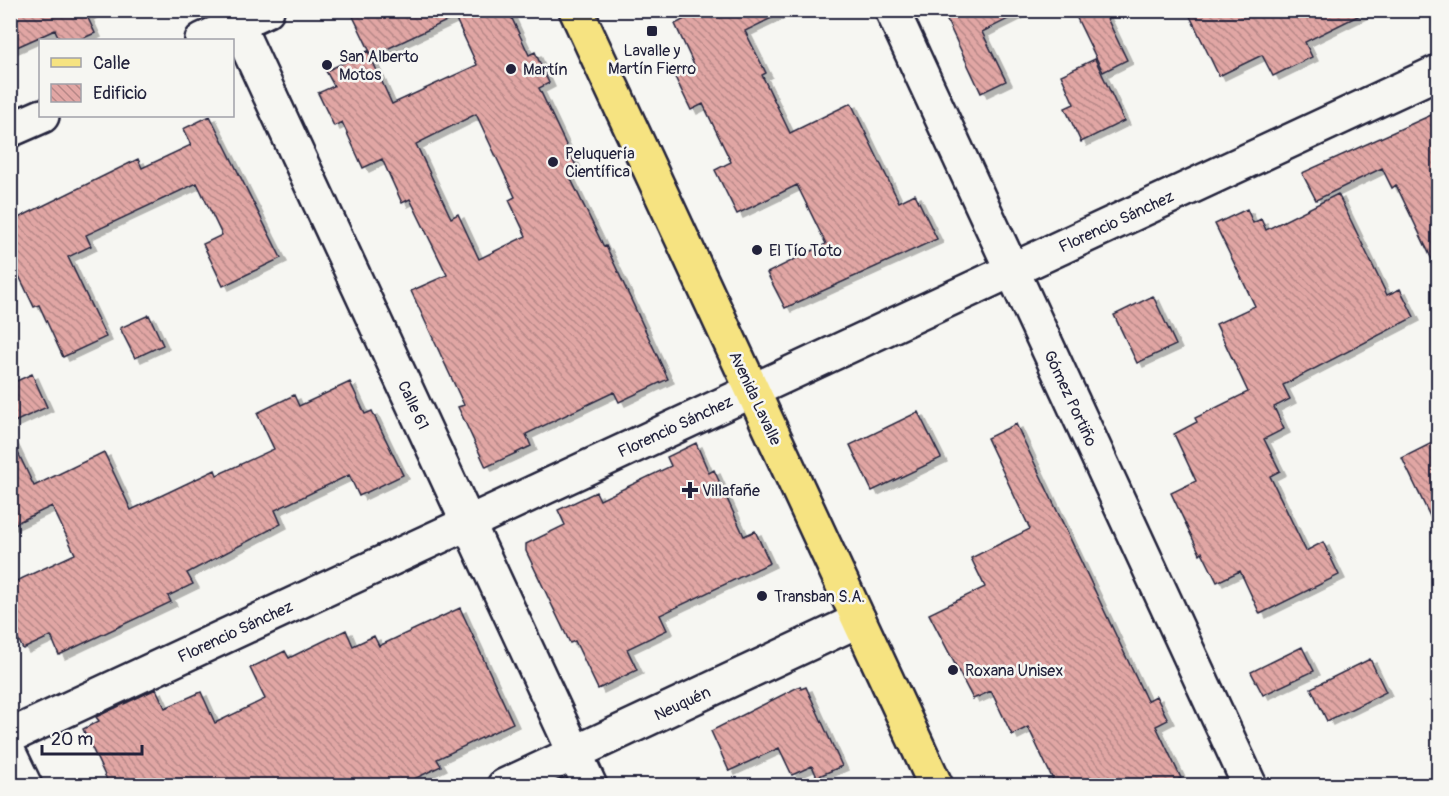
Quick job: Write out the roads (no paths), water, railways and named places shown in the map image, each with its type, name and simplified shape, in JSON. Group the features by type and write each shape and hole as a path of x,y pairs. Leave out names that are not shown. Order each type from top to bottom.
{"main road":[{"name":"Avenida Lavalle","path":"576,10 936,786"}],"street":[{"path":"204,39 267,10"},
{"name":"Gómez Portiño","path":"892,10 1250,786"},
{"name":"Calle 61","path":"237,24 590,786"},
{"name":"Florencio Sánchez","path":"10,735 1438,72"},
{"path":"10,130 40,117"},
{"name":"Neuquén","path":"504,786 859,620"},
{"path":"10,755 25,786"}],"place":[{"name":"Lavalle y Martín Fierro","path":"652,31"},
{"name":"San Alberto Motos","path":"327,65"},
{"name":"Martín","path":"511,69"},
{"name":"Peluquería Científica","path":"553,162"},
{"name":"El Tío Toto","path":"757,250"},
{"name":"Villafañe","path":"690,490"},
{"name":"Transban S.A.","path":"762,596"},
{"name":"Roxana Unisex","path":"953,670"}]}
